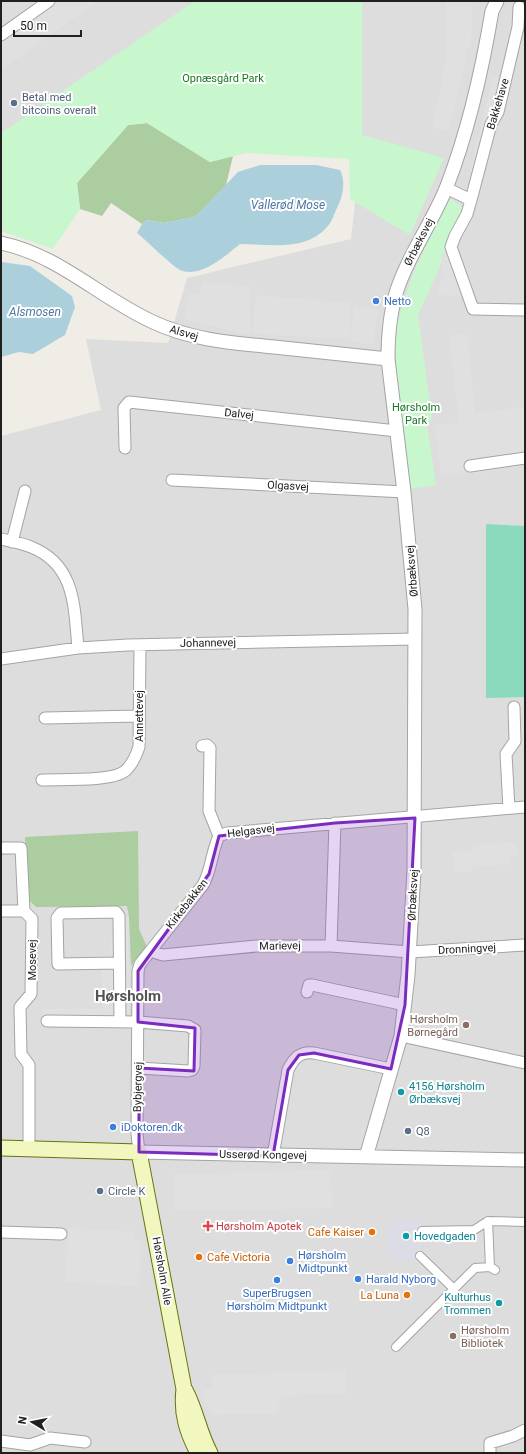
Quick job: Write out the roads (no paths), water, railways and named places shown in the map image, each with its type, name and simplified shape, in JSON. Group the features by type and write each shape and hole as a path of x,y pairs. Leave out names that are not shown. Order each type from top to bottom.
{"main road":[{"name":"Usserød Kongevej","path":"1,1148 139,1152"},
{"name":"Hørsholm Alle","path":"139,1152 184,1389 182,1405 185,1418 198,1453"},
{"name":"Hørsholm Alle","path":"184,1389 193,1405 201,1433 210,1453"}],"street":[{"path":"1,35 49,1"},
{"name":"Ørbæksvej","path":"366,1156 401,1036 410,952 415,818 416,639 413,576 388,359 389,330 397,290 410,258 446,188 472,111 492,11 497,1"},
{"name":"Bakkehave","path":"519,7 518,27 498,112 491,124 467,214 451,247 473,309 525,310"},
{"path":"446,188 471,200"},
{"name":"Alsvej","path":"1,243 42,256 59,265 135,313 172,330 197,337 232,343 388,359"},
{"name":"Dalvej","path":"125,448 124,408 129,402 397,432"},
{"path":"470,466 525,458"},
{"name":"Olgasvej","path":"172,480 404,492"},
{"path":"26,491 6,540 39,551 48,557 63,573 72,593 78,648"},
{"name":"Johannevej","path":"1,659 78,648 140,645 416,639"},
{"name":"Annettevej","path":"42,780 111,778 124,771 134,760 140,747 140,645"},
{"path":"509,808 506,754 515,741 514,707"},
{"path":"45,718 139,716"},
{"name":"Helgasvej","path":"202,746 207,745 210,748 209,811 219,836 227,833 335,823 415,818 525,807"},
{"path":"331,946 335,823"},
{"name":"Kirkebakken","path":"140,964 203,885 209,874 214,845 219,836"},
{"name":"Mosevej","path":"1,848 21,848 24,911 32,919 31,994 20,1007 21,1054 29,1065 29,1149"},
{"path":"1,911 24,911"},
{"path":"119,963 58,964 57,918 61,912 116,912 119,916 120,1022"},
{"name":"Dronningvej","path":"410,952 525,945"},
{"name":"Marievej","path":"150,951 163,954 257,946 331,946 410,952"},
{"name":"Bybjergvej","path":"139,1152 137,1134 139,1068 138,971 140,964"},
{"path":"307,992 310,985 312,985 405,1005"},
{"path":"47,1022 138,1022 188,1026 195,1030 194,1066 192,1070 139,1068"},
{"path":"401,1036 525,1063"},
{"path":"273,1156 288,1070 293,1061 299,1055 306,1052 314,1052 391,1069"},
{"name":"Usserød Kongevej","path":"139,1152 273,1156 366,1156 525,1160"},
{"path":"422,1231 474,1230 488,1220 525,1222"},
{"path":"396,1347 474,1268 492,1269 488,1220"},
{"path":"1,1232 62,1234"},
{"path":"420,1256 454,1289"},
{"path":"490,1448 525,1430"},
{"path":"1,1441 30,1445 50,1438 72,1435 85,1442"}],"water":[{"name":"Vallerød Mose","path":"260,165 316,165 340,170 343,179 342,194 333,218 327,227 318,235 298,243 286,245 240,244 205,269 188,272 176,268 137,233 142,224 147,220 164,223 195,217 238,172"},
{"name":"Alsmosen","path":"1,262 30,266 72,296 75,307 65,335 33,354 19,352 1,357"}],"place":[{"name":"Betal med bitcoins overalt","path":"14,103"},
{"name":"Netto","path":"376,301"},
{"name":"Hørsholm Børnegård","path":"466,1025"},
{"name":"4156 Hørsholm Ørbæksvej","path":"401,1092"},
{"name":"iDoktoren.dk","path":"113,1127"},
{"name":"Q8","path":"408,1131"},
{"name":"Circle K","path":"100,1191"},
{"name":"Hørsholm Apotek","path":"208,1226"},
{"name":"Cafe Kaiser","path":"372,1232"},
{"name":"Hovedgaden","path":"406,1236"},
{"name":"Cafe Victoria","path":"199,1257"},
{"name":"Hørsholm Midtpunkt","path":"290,1261"},
{"name":"Harald Nyborg","path":"358,1279"},
{"name":"SuperBrugsen Hørsholm Midtpunkt","path":"277,1280"},
{"name":"La Luna","path":"407,1295"},
{"name":"Kulturhus Trommen","path":"499,1303"},
{"name":"Hørsholm Bibliotek","path":"453,1336"}],"district":[{"name":"Hørsholm","path":"128,996"}],"park label":[{"name":"Opnæsgård Park","path":"223,78"},
{"name":"Hørsholm Park","path":"416,413"}]}
